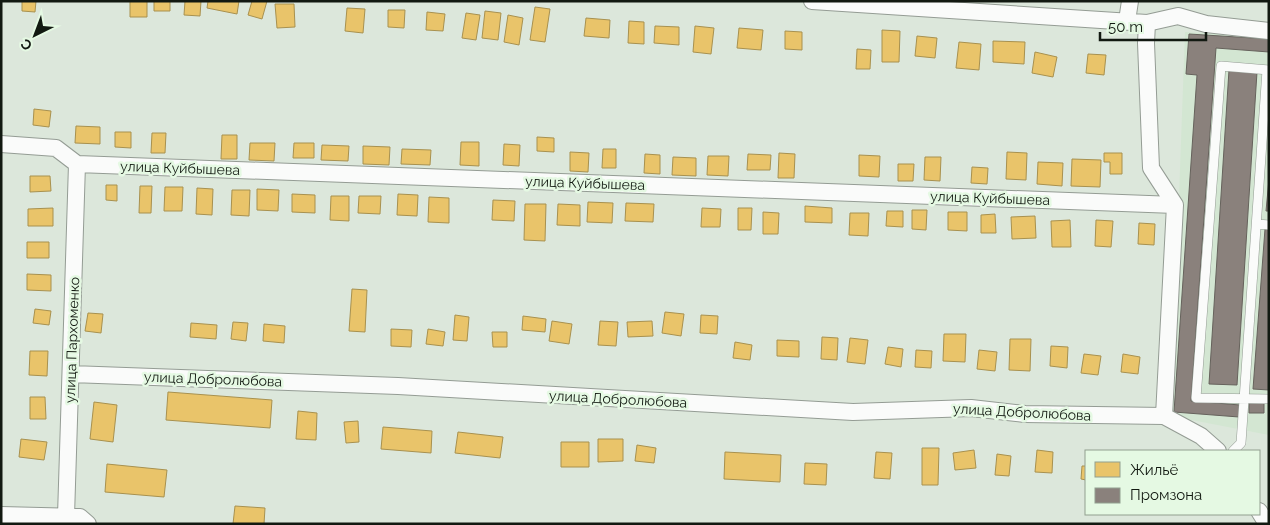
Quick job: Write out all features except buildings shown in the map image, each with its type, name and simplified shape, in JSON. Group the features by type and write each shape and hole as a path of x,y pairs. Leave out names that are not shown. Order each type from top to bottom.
{"street":[{"path":"812,1 1147,23 1178,16 1206,24 1269,31"},
{"path":"1127,21 1130,1"},
{"path":"1147,23 1146,42 1151,168 1175,205 1164,416 1201,436 1217,450"},
{"path":"1,144 56,148 77,164"},
{"name":"улица Куйбышева","path":"77,164 1175,205"},
{"name":"улица Пархоменко","path":"77,164 70,374 78,519"},
{"name":"улица Добролюбова","path":"70,374 398,386 853,412 972,408 1025,414 1164,416"},
{"path":"1260,513 1267,524"},
{"path":"1,515 78,519"}],"lane":[{"path":"1234,450 1241,442 1245,400 1268,70 1221,66 1196,398 1245,400 1269,399"},
{"path":"1257,224 1269,225"}],"shaded area":[{"path":"1185,32 1269,37 1269,435 1171,416"}]}
